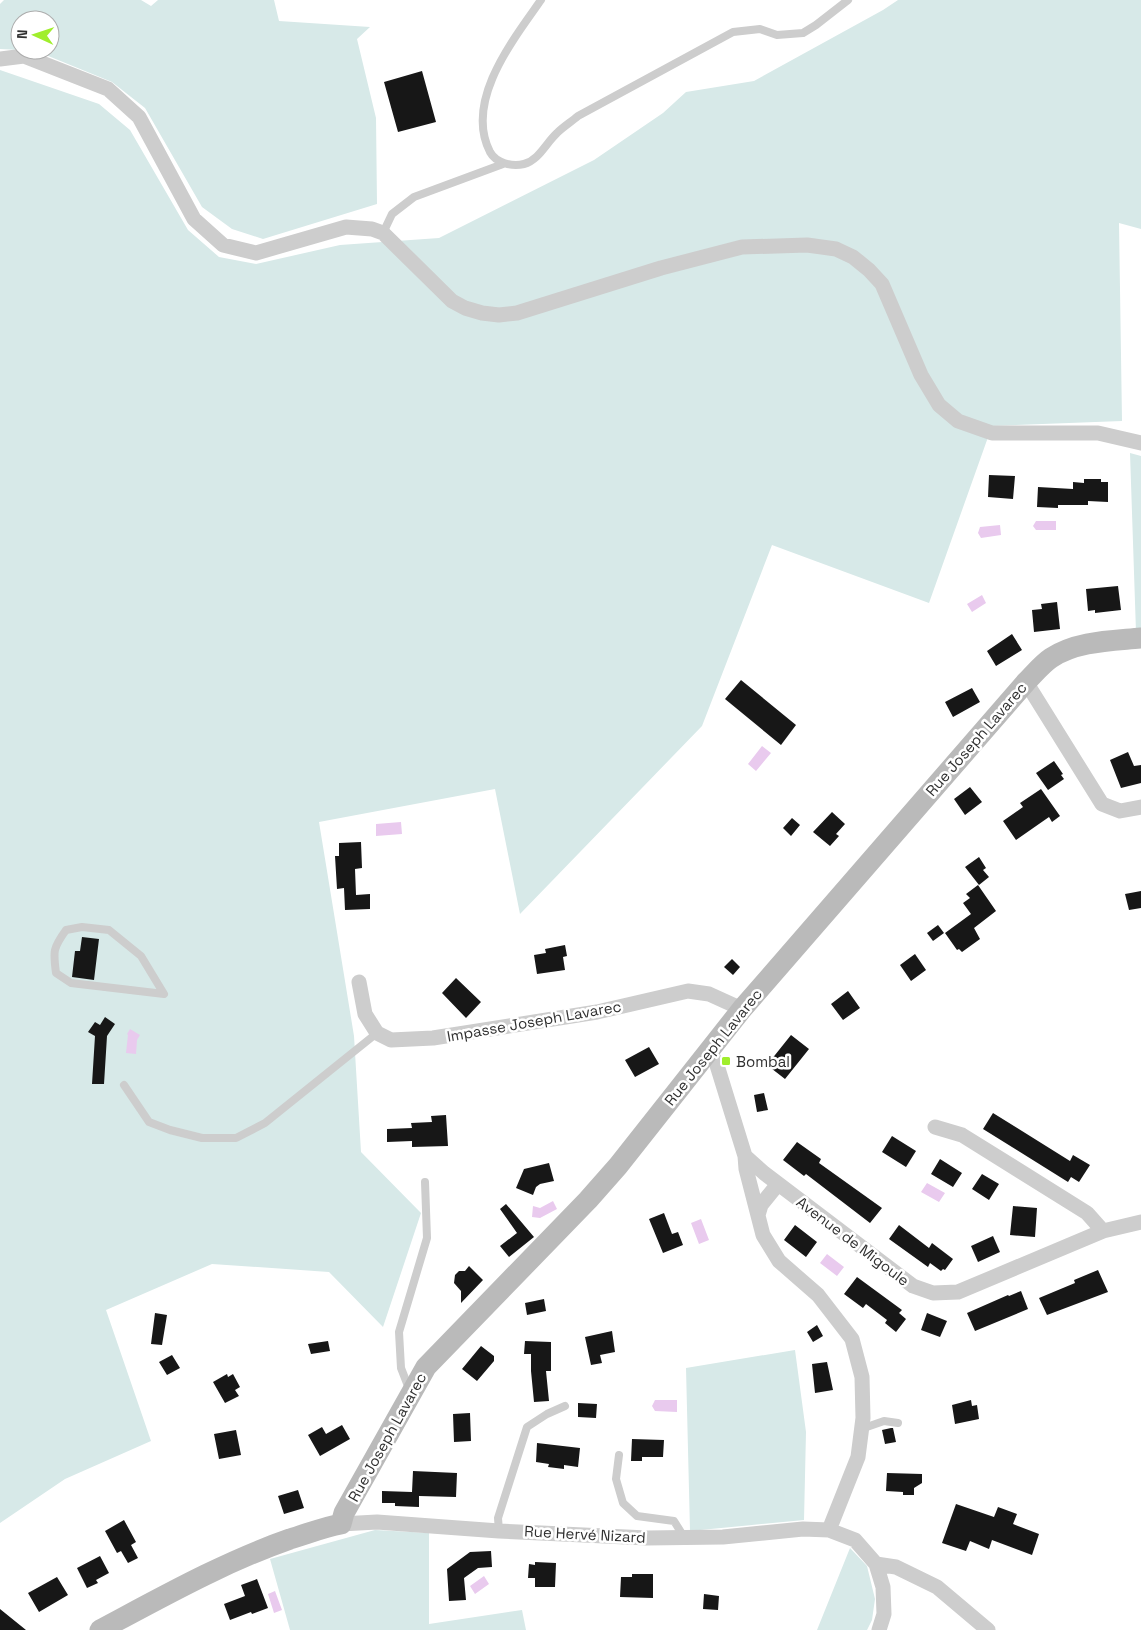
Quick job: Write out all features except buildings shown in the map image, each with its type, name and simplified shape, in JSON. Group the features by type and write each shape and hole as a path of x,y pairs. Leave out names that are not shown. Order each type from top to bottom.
{"street":[{"path":"0,59 24,56 108,89 138,117 194,219 223,244 256,253 346,227 378,231 452,301 465,308 499,315 532,310 661,268 742,247 807,245 836,249 853,256 882,284 921,375 939,405 958,421 992,433 1098,433 1141,443"},
{"name":"Rue Joseph Lavarec","path":"341,1524 344,1513 426,1368 588,1200 618,1166 742,1009 1026,682 1050,658 1072,647 1141,638"},
{"path":"1026,682 1102,804 1120,811 1141,806"},
{"path":"359,982 365,1014 377,1033"},
{"name":"Impasse Joseph Lavarec","path":"377,1033 391,1040 433,1038 597,1012 688,991 709,994 742,1009"},
{"path":"708,1050 716,1062 745,1156 746,1169 763,1235 779,1261 818,1295 852,1339 862,1377 861,1429 858,1457 829,1530"},
{"path":"935,1127 962,1135 1087,1212 1103,1231"},
{"name":"Avenue de Migoule","path":"745,1156 778,1184 913,1286 933,1293 958,1292 1103,1231 1141,1222"},
{"path":"758,1215 760,1205 778,1184"},
{"name":"Rue Hervé Nizard","path":"341,1524 377,1522 499,1531 647,1538 723,1537 803,1529 829,1530 855,1540 876,1564"},
{"path":"100,1630 231,1563 276,1544 328,1526 341,1524"},
{"path":"879,1630 884,1614 883,1587 876,1564 896,1567 936,1587 988,1630"}],"lane":[{"path":"503,164 493,157 484,136 484,104 490,83 511,43 541,0"},
{"path":"378,231 392,214 414,197 503,164 524,164 540,153 555,134 578,116 733,32 760,30 777,35 803,33 848,0"},
{"path":"82,927 109,930 141,956 164,994 71,983 56,973 54,957 56,944 66,930 82,927"},
{"path":"124,1085 149,1122 170,1130 202,1138 236,1138 265,1123 377,1033"},
{"path":"413,1389 408,1386 401,1368 399,1332 427,1238 425,1182"},
{"path":"499,1531 498,1518 527,1426 565,1406"},
{"path":"861,1429 884,1421 898,1422"},
{"path":"619,1455 616,1479 623,1503 637,1516 674,1521 684,1537"}],"shaded area":[{"path":"4,0 141,0 151,6 158,0 274,0 279,21 370,27 357,39 376,118 377,204 263,239 232,229 202,207 145,108 112,82 58,60 60,60 60,10 10,10 10,50 0,49 0,4"},
{"path":"898,0 1141,0 1141,229 1119,223 1122,421 992,426 929,603 772,545 702,726 520,914 495,789 319,822 354,1036 361,1152 421,1213 383,1327 329,1272 212,1264 106,1310 151,1441 65,1479 0,1523 0,70 99,104 130,130 188,230 219,257 256,264 340,245 439,238 594,160 663,113 686,92 754,81"},
{"path":"1130,453 1141,456 1141,637 1136,632"},
{"path":"1036,521 1056,521 1056,530 1036,530 1033,526"},
{"path":"1000,525 1001,535 981,538 978,533 980,527"},
{"path":"982,595 986,603 972,612 967,604"},
{"path":"762,746 771,753 756,771 748,764"},
{"path":"401,822 402,834 376,836 376,824"},
{"path":"130,1029 140,1035 137,1040 136,1054 126,1053 127,1034"},
{"path":"927,1183 945,1193 939,1202 921,1192"},
{"path":"553,1201 557,1209 540,1218 532,1217 533,1206 540,1208"},
{"path":"701,1219 709,1240 699,1244 691,1223"},
{"path":"827,1254 844,1267 837,1276 820,1263"},
{"path":"795,1350 806,1432 804,1520 690,1531 686,1368"},
{"path":"655,1400 677,1400 677,1412 655,1411 652,1406"},
{"path":"375,1530 429,1533 429,1624 522,1610 526,1630 290,1630 270,1559"},
{"path":"850,1548 867,1566 875,1599 872,1620 867,1630 817,1630"},
{"path":"484,1576 489,1584 475,1594 470,1586"},
{"path":"275,1591 282,1610 274,1613 268,1594"}],"place":[{"name":"Bombal","path":"726,1061"}]}
